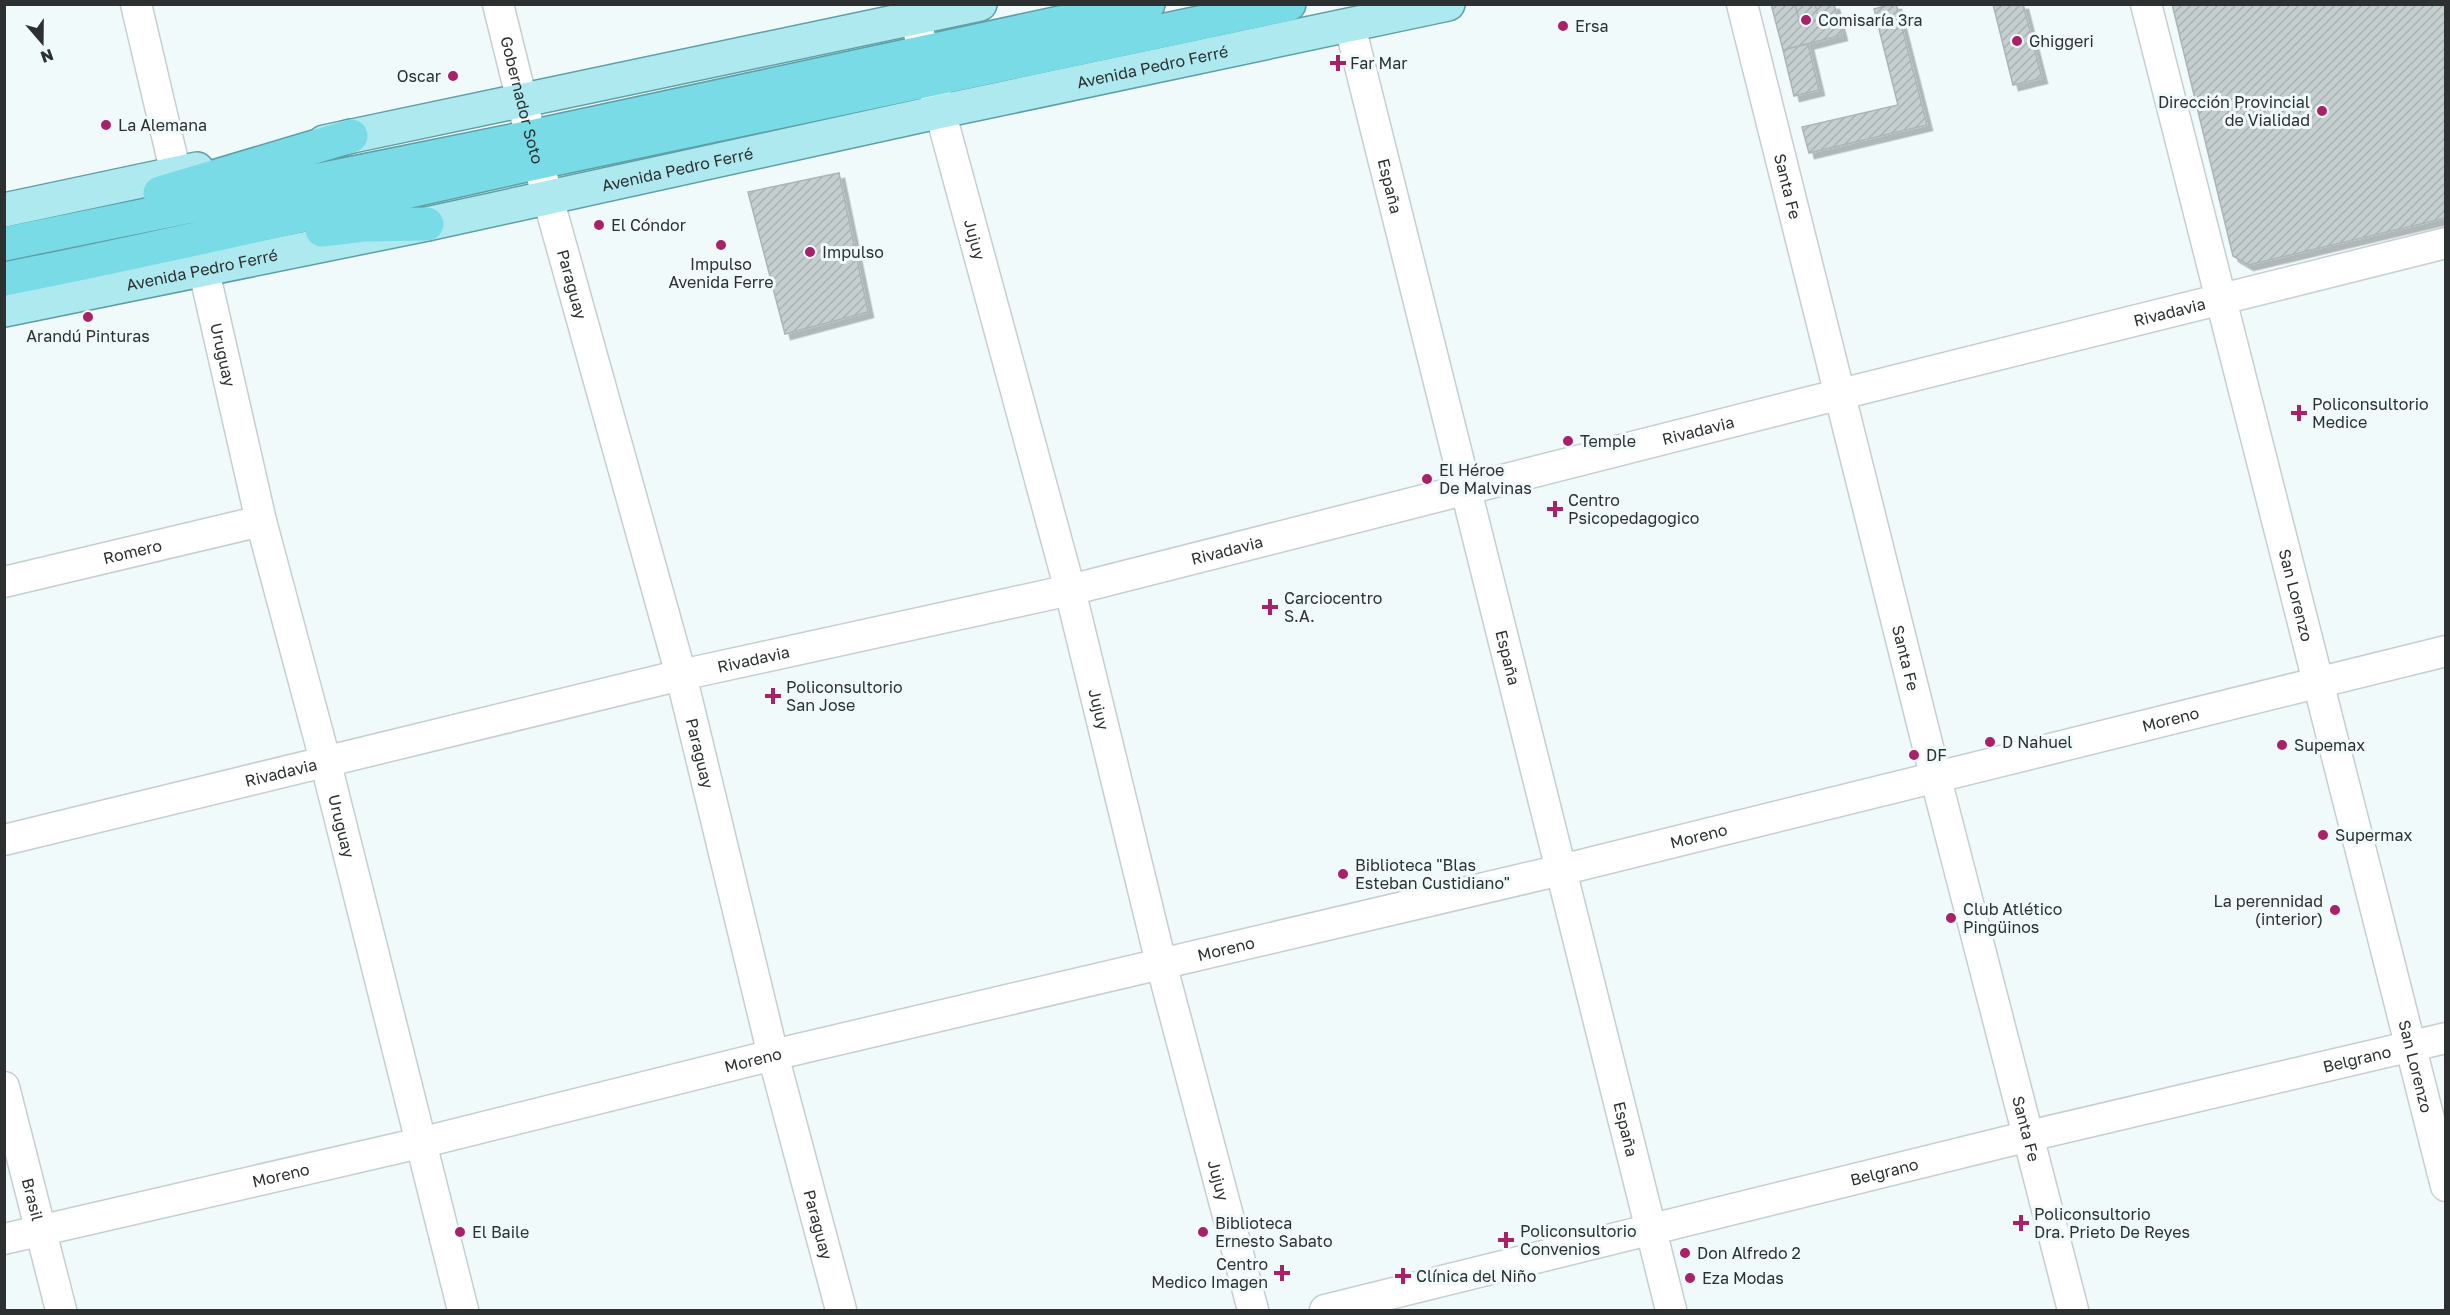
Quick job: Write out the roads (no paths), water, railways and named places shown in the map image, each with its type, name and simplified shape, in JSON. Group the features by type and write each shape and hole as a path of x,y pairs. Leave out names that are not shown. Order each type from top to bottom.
{"highway":[{"name":"Avenida Pedro Ferré","path":"926,65 1149,4"},
{"name":"Avenida Pedro Ferré","path":"4,243 534,150 926,65 1289,4"},
{"path":"4,243 351,136"},
{"name":"Avenida Pedro Ferré","path":"4,279 162,248 534,150"},
{"path":"162,248 363,225 427,224"}],"main road":[{"path":"4,210 522,101 912,11 980,4"},
{"name":"Avenida Pedro Ferré","path":"4,310 427,224 938,112 1347,15 1448,4"}],"street":[{"path":"136,4 176,174"},
{"name":"Gobernador Soto","path":"498,4 534,150 548,196"},
{"name":"Santa Fe","path":"1742,4 1936,779 2073,1311"},
{"name":"San Lorenzo","path":"2146,4 2445,1186"},
{"name":"Jujuy","path":"912,11 1070,590 1161,963 1254,1311"},
{"name":"España","path":"1347,15 1671,1311"},
{"name":"Paraguay","path":"548,196 681,675 773,1055 841,1311"},
{"name":"Rivadavia","path":"4,840 681,675 1070,590 2445,243"},
{"name":"Uruguay","path":"204,271 261,521 325,760 463,1311"},
{"name":"Romero","path":"4,582 261,521"},
{"name":"Moreno","path":"4,1239 420,1143 773,1055 1561,870 1936,779 2445,651"},
{"name":"Belgrano","path":"1325,1311 2029,1136 2445,1038"},
{"name":"Brasil","path":"4,1088 61,1311"}],"place":[{"name":"Comisaría 3ra","path":"1806,20"},
{"name":"Ersa","path":"1563,26"},
{"name":"Ghiggeri","path":"2017,41"},
{"name":"Far Mar","path":"1338,63"},
{"name":"Oscar","path":"453,76"},
{"name":"Dirección Provincial de Vialidad","path":"2322,111"},
{"name":"La Alemana","path":"106,125"},
{"name":"El Cóndor","path":"599,225"},
{"name":"Impulso Avenida Ferre","path":"721,245"},
{"name":"Impulso","path":"810,252"},
{"name":"Arandú Pinturas","path":"88,317"},
{"name":"Policonsultorio Medice","path":"2299,413"},
{"name":"Temple","path":"1568,441"},
{"name":"El Héroe De Malvinas","path":"1427,479"},
{"name":"Centro Psicopedagogico","path":"1555,509"},
{"name":"Carciocentro S.A.","path":"1270,607"},
{"name":"Policonsultorio San Jose","path":"773,696"},
{"name":"D Nahuel","path":"1990,742"},
{"name":"Supemax","path":"2282,745"},
{"name":"DF","path":"1914,755"},
{"name":"Supermax","path":"2323,835"},
{"name":"Biblioteca \"Blas Esteban Custidiano\"","path":"1343,874"},
{"name":"La perennidad (interior)","path":"2335,910"},
{"name":"Club Atlético Pingüinos","path":"1951,918"},
{"name":"Policonsultorio Dra. Prieto De Reyes","path":"2021,1223"},
{"name":"El Baile","path":"460,1232"},
{"name":"Biblioteca Ernesto Sabato","path":"1203,1232"},
{"name":"Policonsultorio Convenios","path":"1506,1240"},
{"name":"Don Alfredo 2","path":"1685,1253"},
{"name":"Centro Medico Imagen","path":"1282,1273"},
{"name":"Clínica del Niño","path":"1403,1276"},
{"name":"Eza Modas","path":"1690,1278"}]}
